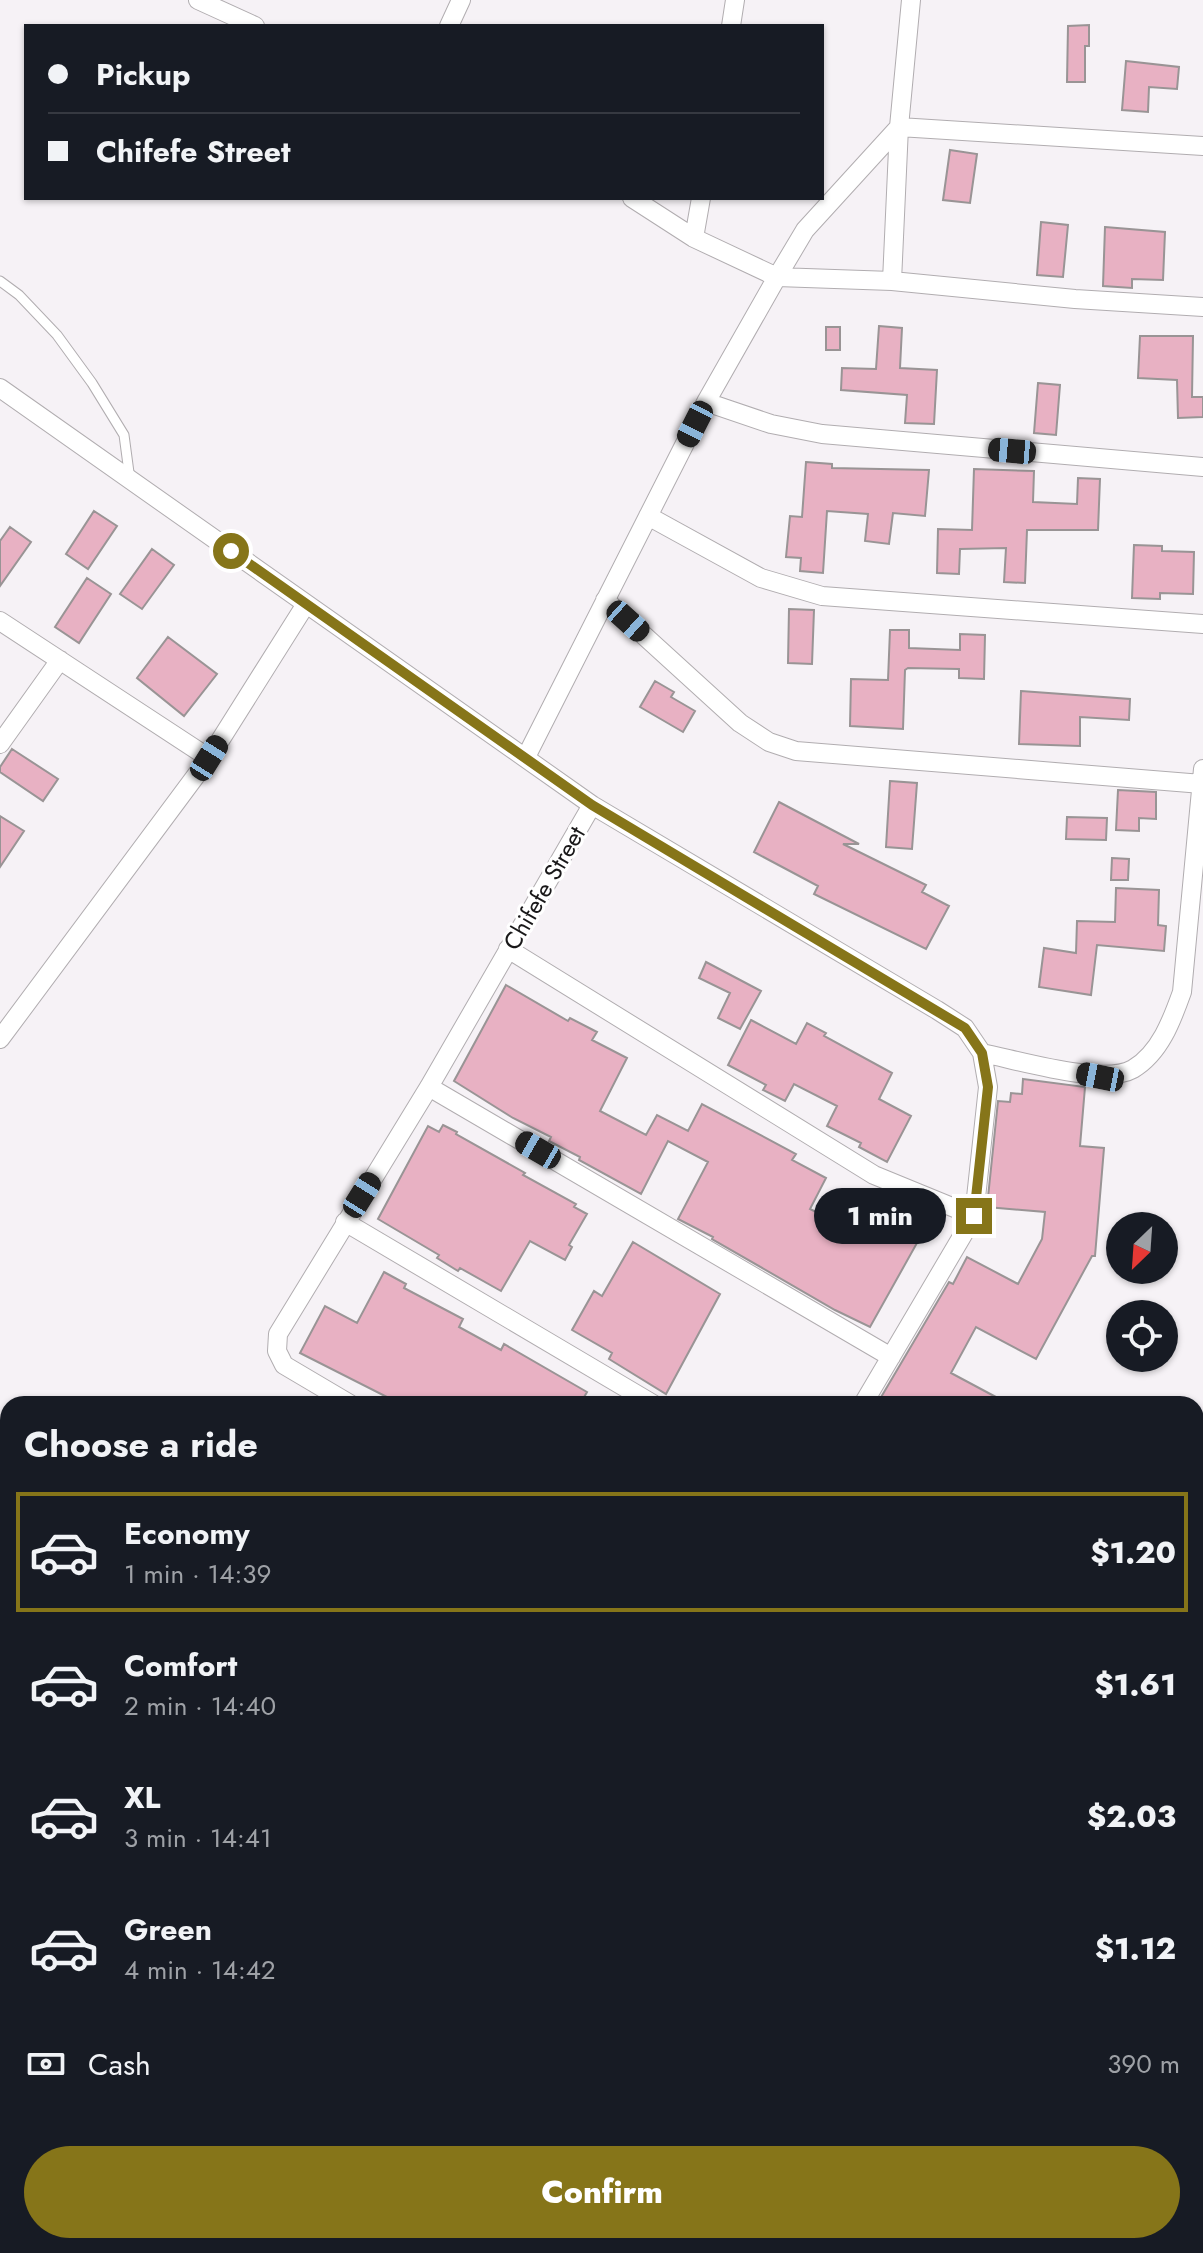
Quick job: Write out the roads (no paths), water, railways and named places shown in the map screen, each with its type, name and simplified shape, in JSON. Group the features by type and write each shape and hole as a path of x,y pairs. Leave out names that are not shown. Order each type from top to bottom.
{"street":[{"path":"198,0 251,24"},
{"path":"450,24 461,0"},
{"path":"731,24 735,0"},
{"path":"892,281 899,127 911,0"},
{"path":"899,127 1203,146"},
{"path":"526,757 706,402 777,277 805,230 899,127"},
{"path":"635,200 694,238 777,277 892,281 1075,299 1203,307"},
{"path":"694,238 701,200"},
{"path":"0,388 592,805"},
{"path":"706,402 771,424 822,434 1203,467"},
{"path":"648,516 761,578 822,596 1203,624"},
{"path":"605,600 740,723 769,742 796,751 1202,776 1182,992 1171,1024 1153,1050 1132,1069 1100,1077 982,1053 988,1087 974,1216 868,1396"},
{"path":"0,1039 209,758 306,604"},
{"path":"0,621 209,758"},
{"path":"0,744 60,660"},
{"name":"Chifefe Street","path":"336,1396 284,1365 277,1351 278,1334 429,1087 592,805 937,1010 965,1028 982,1053"},
{"path":"508,949 874,1175 974,1216"},
{"path":"429,1087 891,1357"},
{"path":"345,1222 639,1396"}],"lane":[{"path":"0,281 19,295 57,335 92,383 124,435 130,480"}]}
